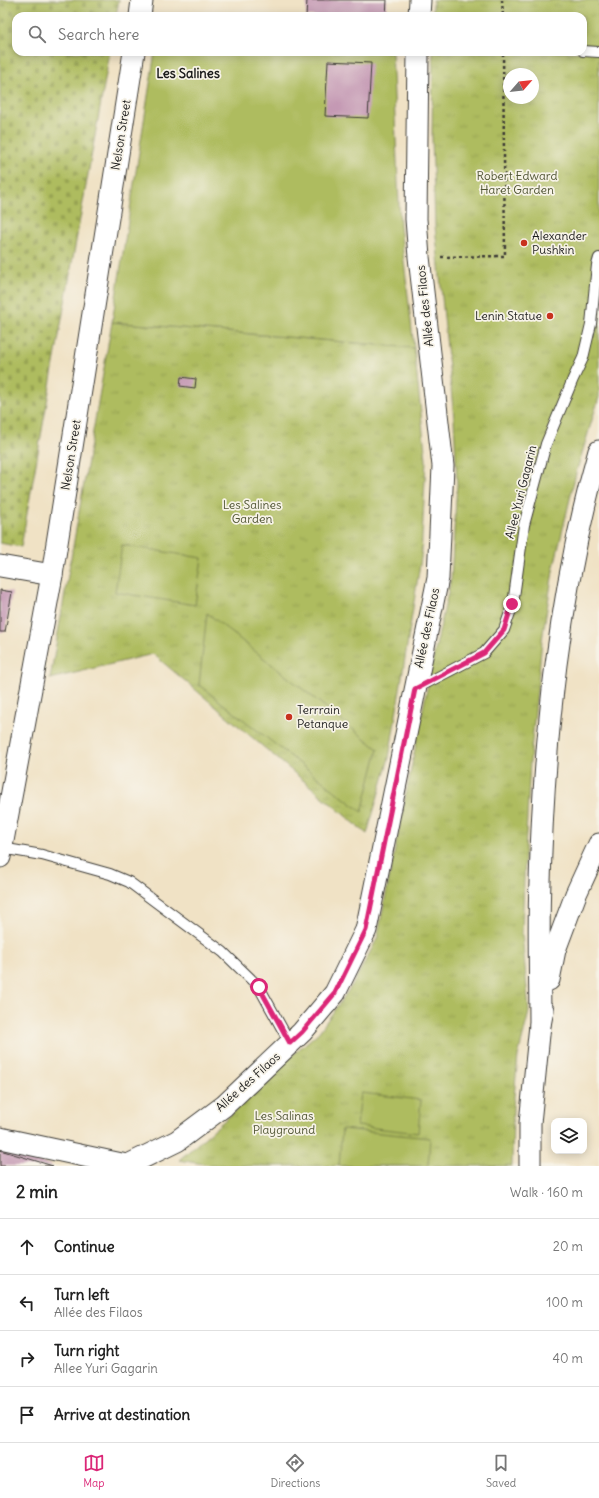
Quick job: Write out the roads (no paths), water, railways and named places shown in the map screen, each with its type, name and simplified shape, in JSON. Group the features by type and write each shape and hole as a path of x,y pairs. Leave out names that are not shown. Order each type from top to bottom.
{"street":[{"path":"140,12 142,0"},
{"path":"419,12 420,0"},
{"name":"Nelson Street","path":"0,851 52,574 133,56"},
{"name":"Allée des Filaos","path":"129,1166 177,1140 224,1106 302,1032 335,993 366,930 438,578 443,466 416,219 418,56"},
{"path":"540,1025 540,884 544,788 552,689 567,590 588,490 599,451"},
{"path":"0,566 52,574"},
{"path":"530,1166 530,1123 540,1025 555,950 576,894 599,844"},
{"path":"0,1138 129,1166"}],"lane":[{"path":"587,51 599,52"},
{"name":"Allee Yuri Gagarin","path":"415,689 484,653 504,630 512,604 524,525 546,444 573,379 584,358 591,324 599,258"},
{"path":"0,851 42,855 110,874 129,882 224,952 259,987 290,1043"}],"place":[{"name":"Alexander Pushkin","path":"524,243"},
{"name":"Lenin Statue","path":"550,316"},
{"name":"Terrrain Petanque","path":"289,717"}],"district":[{"name":"Les Salines","path":"188,73"}],"park label":[{"name":"Robert Edward Haret Garden","path":"517,183"},
{"name":"Les Salines Garden","path":"252,512"},
{"name":"Les Salinas Playground","path":"284,1123"}]}
